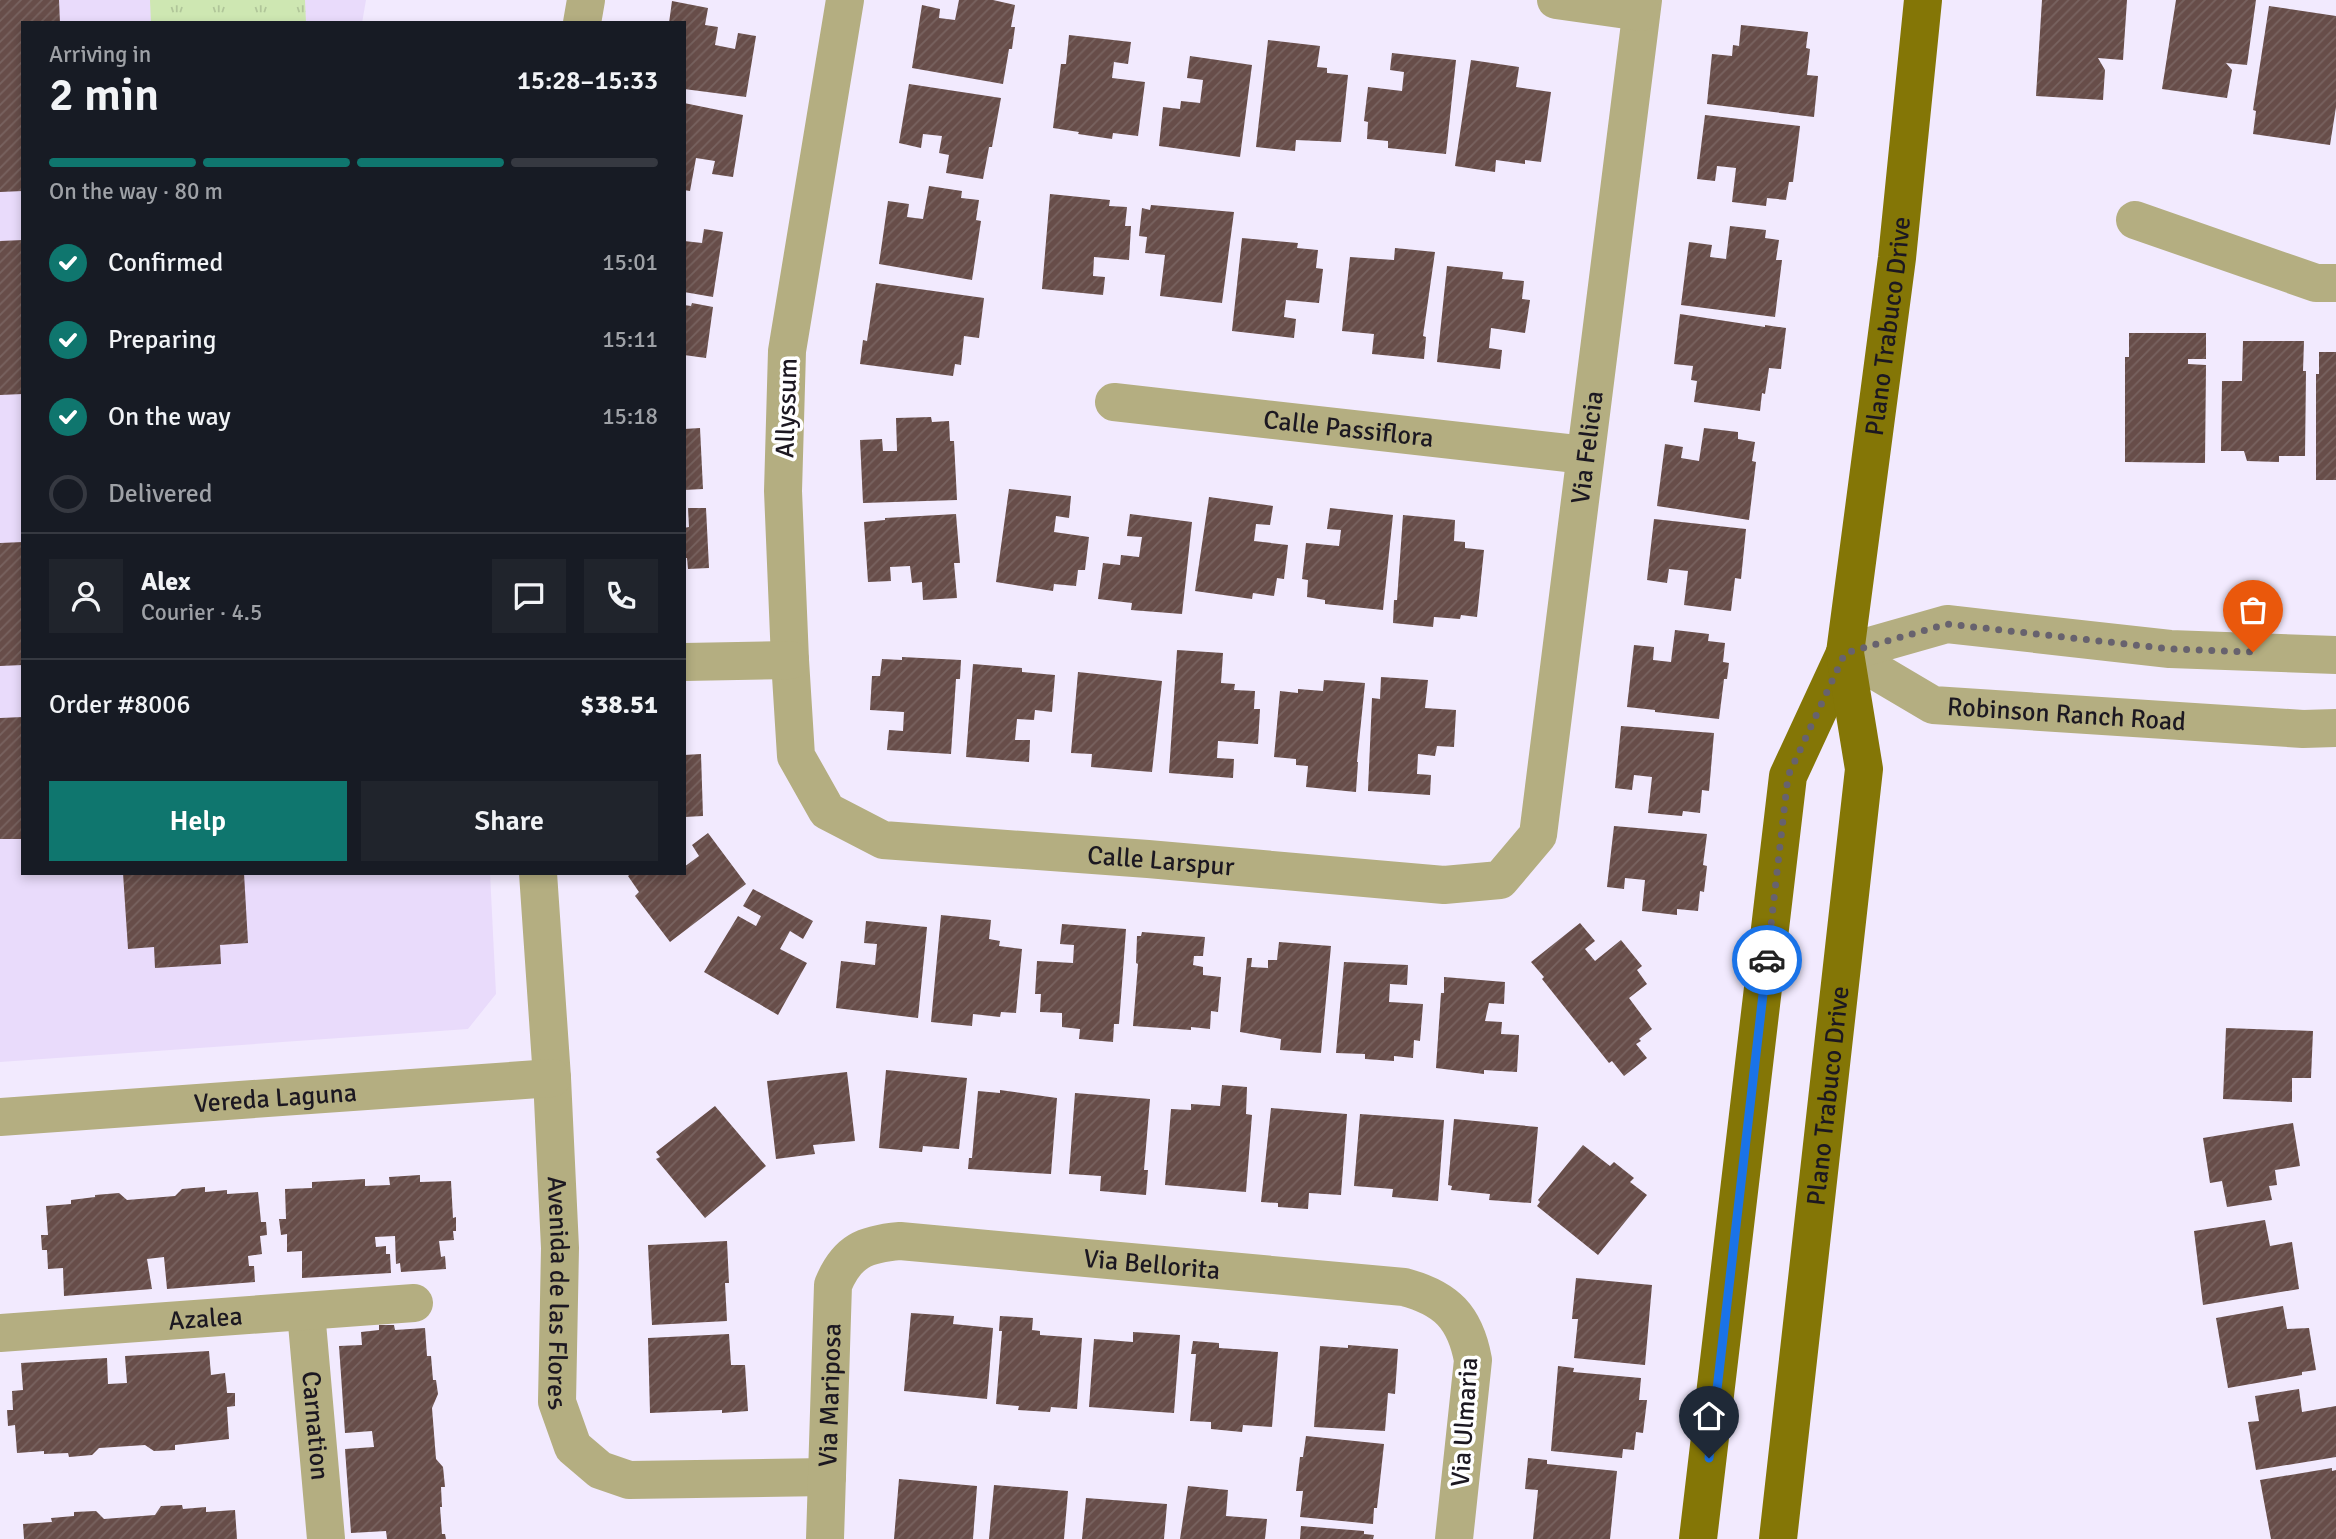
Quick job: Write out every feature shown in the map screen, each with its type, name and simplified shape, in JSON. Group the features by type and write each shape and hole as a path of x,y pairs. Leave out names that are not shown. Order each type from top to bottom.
{"main road":[{"name":"Plano Trabuco Drive","path":"1778,1539 1864,769 1845,653 1897,258 1923,0"},
{"name":"Plano Trabuco Drive","path":"1698,1539 1788,776 1845,653"}],"street":[{"path":"582,21 586,0"},
{"name":"Allyssum","path":"827,811 796,756 783,491 787,351 845,0"},
{"path":"1556,0 1642,6"},
{"name":"Via Felicia","path":"1500,880 1538,835 1642,6"},
{"path":"2135,220 2316,283 2336,283"},
{"name":"Calle Passiflora","path":"1114,401 1585,455"},
{"path":"1845,653 1947,624 2171,649 2336,655"},
{"name":"Robinson Ranch Road","path":"1845,653 1933,705 2303,729 2336,728"},
{"path":"686,662 790,660"},
{"name":"Calle Larspur","path":"827,811 883,839 1444,885 1500,880"},
{"name":"Avenida de las Flores","path":"538,875 560,1248 557,1402 573,1447 600,1469 629,1480 827,1477"},
{"name":"Vereda Laguna","path":"0,1117 552,1078"},
{"name":"Via Bellorita","path":"850,1256 881,1242 900,1241 1404,1287 1436,1298 1451,1309"},
{"name":"Via Mariposa","path":"825,1539 833,1285 850,1256"},
{"name":"Azalea","path":"0,1333 414,1303"},
{"name":"Via Ulmaria","path":"1451,1309 1465,1332 1473,1360 1454,1539"},
{"name":"Carnation","path":"306,1312 326,1539"}],"shaded area":[{"path":"0,0 366,0 362,21 21,21 21,875 490,875 496,994 468,1029 0,1062"}],"green space":[{"path":"150,0 305,0 306,21 151,21"}],"building":[{"path":"0,0 59,0 60,21 21,21 21,191 0,192"},
{"path":"959,0 993,0 1015,5 1011,27 1015,27 1012,49 1009,49 1003,84 912,68 922,5 940,9 939,18 955,20"},
{"path":"2042,0 2127,0 2123,60 2098,58 2105,70 2103,100 2036,96"},
{"path":"2176,0 2256,0 2247,65 2226,63 2232,70 2227,98 2162,89"},
{"path":"672,1 708,8 705,25 718,27 715,45 735,49 738,33 756,36 746,97 686,89 686,21 669,21"},
{"path":"2269,6 2336,16 2336,107 2330,145 2253,134 2256,111 2253,110"},
{"path":"1741,25 1808,32 1806,48 1810,49 1807,75 1818,76 1814,117 1707,104 1712,54 1732,56 1733,45 1739,46"},
{"path":"1069,35 1131,42 1128,64 1114,62 1112,78 1145,82 1138,136 1113,133 1112,139 1053,128 1061,64 1066,64"},
{"path":"1268,40 1320,46 1317,67 1327,68 1327,73 1348,75 1341,142 1296,140 1295,151 1256,147"},
{"path":"1392,53 1456,60 1446,154 1388,148 1388,141 1367,139 1368,122 1364,121 1368,87 1402,91 1404,72 1390,70"},
{"path":"1190,56 1252,65 1240,157 1159,146 1163,107 1180,109 1181,101 1200,103 1203,80 1187,78"},
{"path":"1471,60 1519,67 1516,87 1551,92 1541,162 1525,160 1525,164 1496,160 1495,172 1455,166"},
{"path":"909,84 1001,98 983,179 946,173 949,155 939,153 942,136 923,134 921,148 899,143"},
{"path":"686,103 743,115 733,177 712,174 715,161 696,158 690,191 686,190"},
{"path":"1705,115 1800,126 1793,182 1789,182 1786,200 1767,198 1766,206 1732,202 1736,168 1717,166 1715,181 1697,179"},
{"path":"929,186 962,191 961,198 979,200 976,220 981,221 972,280 879,264 888,201 909,204 907,217 923,219"},
{"path":"1050,194 1110,200 1109,206 1127,207 1125,226 1131,226 1129,260 1094,257 1093,276 1105,277 1103,295 1042,289"},
{"path":"1151,205 1234,212 1222,303 1160,296 1165,255 1145,253 1147,237 1139,236 1142,208 1150,210"},
{"path":"1730,226 1766,230 1765,238 1779,240 1776,260 1782,260 1775,317 1681,305 1689,242 1712,245 1710,257 1726,259"},
{"path":"704,229 723,232 713,297 686,292 686,241 702,243"},
{"path":"1242,238 1298,243 1297,248 1318,250 1316,268 1323,269 1319,303 1286,300 1284,317 1296,319 1294,338 1232,331"},
{"path":"21,240 21,394 0,395 0,241"},
{"path":"1395,248 1435,252 1423,336 1426,337 1424,359 1372,354 1374,334 1342,331 1350,257 1394,260"},
{"path":"1447,266 1503,272 1502,279 1524,281 1522,299 1530,300 1525,333 1491,328 1489,348 1502,350 1500,369 1437,362"},
{"path":"876,283 984,298 979,338 964,336 961,365 955,364 953,376 860,364 863,340 867,341"},
{"path":"692,303 713,307 706,358 686,355 686,305 691,306"},
{"path":"1680,314 1786,328 1781,369 1769,368 1760,411 1694,402 1697,381 1691,380 1693,366 1674,364"},
{"path":"2129,333 2206,333 2206,359 2188,359 2188,364 2206,365 2205,463 2125,462 2125,357 2129,357"},
{"path":"2243,341 2304,341 2305,456 2279,456 2279,462 2247,461 2244,451 2221,451 2222,381 2242,381"},
{"path":"2319,352 2336,352 2336,480 2316,480 2316,374 2319,374"},
{"path":"931,417 932,422 949,421 950,441 954,441 957,500 863,503 860,440 882,439 883,451 897,451 896,418"},
{"path":"700,428 703,489 686,490 686,429"},
{"path":"1704,428 1738,432 1738,439 1755,442 1752,461 1756,462 1749,520 1657,506 1665,444 1683,447 1681,458 1699,461"},
{"path":"1009,489 1071,496 1069,518 1056,516 1054,532 1089,537 1085,570 1078,570 1076,586 1054,584 1053,591 996,582"},
{"path":"1209,497 1273,506 1270,525 1256,524 1254,541 1288,545 1284,579 1277,578 1274,596 1253,593 1252,599 1195,591"},
{"path":"688,508 706,508 709,568 688,569 686,528 689,527"},
{"path":"1330,508 1393,515 1383,610 1325,604 1325,600 1307,597 1308,580 1302,579 1306,543 1339,546 1341,530 1327,529"},
{"path":"956,514 960,563 954,563 957,598 923,600 922,582 912,583 910,566 890,567 891,581 868,582 864,522 885,518"},
{"path":"1130,514 1192,522 1182,614 1131,610 1132,603 1098,599 1103,563 1120,565 1121,555 1139,557 1142,537 1127,536"},
{"path":"1403,515 1455,520 1454,541 1465,542 1465,548 1484,550 1477,617 1434,617 1433,627 1393,623"},
{"path":"1654,519 1746,529 1741,579 1735,578 1731,611 1684,605 1688,571 1669,569 1667,583 1647,580"},
{"path":"21,542 21,665 0,666 0,543"},
{"path":"1675,630 1709,634 1708,641 1725,643 1723,662 1729,663 1727,679 1724,679 1719,719 1627,707 1634,645 1654,647 1653,660 1671,662"},
{"path":"1177,650 1223,653 1221,683 1235,684 1234,690 1255,691 1254,709 1260,709 1258,744 1218,741 1217,758 1234,759 1233,778 1169,773"},
{"path":"902,657 961,660 960,679 956,679 951,754 887,750 889,730 903,731 904,712 870,710 872,676 880,676 882,659 902,660"},
{"path":"973,664 1022,668 1022,672 1055,675 1052,712 1035,710 1034,720 1017,719 1015,740 1030,740 1029,762 966,757"},
{"path":"1078,672 1162,681 1152,772 1091,767 1092,754 1071,753"},
{"path":"1381,677 1428,680 1425,708 1456,710 1454,747 1437,746 1435,756 1418,754 1417,774 1431,775 1430,795 1368,791 1372,698 1380,699"},
{"path":"1324,680 1365,683 1356,792 1306,787 1308,766 1296,765 1296,759 1274,757 1280,691 1323,691"},
{"path":"21,717 21,839 0,839 0,718"},
{"path":"1621,726 1714,733 1709,791 1702,790 1700,813 1683,811 1682,816 1648,813 1652,777 1634,775 1632,790 1615,788"},
{"path":"701,754 703,816 686,817 686,755"},
{"path":"1614,826 1707,834 1703,865 1707,866 1704,892 1700,891 1698,911 1677,909 1677,915 1642,911 1645,880 1625,878 1624,889 1607,887"},
{"path":"708,833 746,884 670,942 635,896 639,892 628,876 686,875 686,866 699,856 692,845"},
{"path":"123,875 244,875 248,943 220,945 221,964 155,968 154,947 128,949"},
{"path":"753,889 813,921 803,939 790,931 780,949 807,963 778,1015 704,972 738,916 756,926 761,916 743,906"},
{"path":"941,915 991,920 989,939 1000,941 999,946 1022,949 1016,1013 1001,1012 1000,1017 973,1014 972,1026 931,1022"},
{"path":"866,921 927,927 918,1018 836,1008 841,961 875,965 877,944 864,943"},
{"path":"1580,923 1595,941 1585,949 1595,961 1621,940 1642,966 1637,970 1647,984 1629,998 1652,1029 1636,1044 1647,1058 1624,1076 1612,1061 1609,1063 1531,962"},
{"path":"1062,924 1126,929 1119,1024 1114,1024 1113,1042 1079,1039 1080,1029 1062,1027 1062,1013 1040,1012 1041,994 1035,994 1037,961 1073,963 1074,945 1060,944"},
{"path":"1142,932 1205,937 1203,956 1194,956 1193,965 1203,967 1203,975 1221,977 1218,1012 1211,1011 1210,1029 1133,1026 1138,964 1137,936 1141,936"},
{"path":"1279,942 1331,946 1321,1053 1280,1050 1281,1039 1240,1032 1247,958 1252,958 1251,967 1268,968 1268,960 1277,960"},
{"path":"1344,962 1408,965 1407,985 1390,984 1389,1002 1423,1004 1420,1041 1414,1040 1413,1058 1394,1056 1394,1061 1365,1059 1365,1054 1336,1053"},
{"path":"1444,977 1505,982 1504,1004 1489,1003 1485,1021 1502,1022 1501,1034 1519,1035 1517,1072 1484,1070 1484,1074 1436,1068"},
{"path":"2226,1028 2313,1031 2311,1078 2292,1078 2292,1102 2223,1099"},
{"path":"886,1070 967,1078 959,1149 923,1146 922,1152 879,1148"},
{"path":"847,1072 855,1141 813,1145 815,1154 776,1159 767,1081"},
{"path":"1222,1085 1247,1087 1246,1114 1252,1115 1246,1192 1165,1185 1171,1109 1191,1110 1191,1104 1220,1106"},
{"path":"1000,1090 1057,1098 1051,1174 968,1169 969,1158 972,1158 978,1091 1000,1093"},
{"path":"1075,1093 1150,1099 1144,1170 1148,1170 1146,1195 1100,1191 1101,1176 1069,1174"},
{"path":"715,1106 766,1166 705,1218 656,1159 660,1157 656,1152"},
{"path":"1271,1108 1347,1114 1341,1195 1309,1193 1308,1209 1278,1207 1278,1203 1261,1202"},
{"path":"1360,1114 1444,1120 1438,1201 1392,1197 1393,1189 1354,1186"},
{"path":"1454,1119 1538,1127 1531,1203 1489,1200 1490,1194 1451,1190 1452,1186 1448,1185"},
{"path":"2293,1123 2300,1166 2275,1170 2277,1185 2269,1186 2272,1200 2227,1207 2222,1181 2210,1183 2203,1138"},
{"path":"1583,1145 1610,1166 1614,1162 1634,1178 1630,1182 1647,1195 1598,1255 1537,1206 1540,1202 1538,1200"},
{"path":"420,1175 420,1182 451,1181 456,1231 453,1231 454,1240 439,1241 441,1257 445,1256 446,1269 401,1272 400,1263 396,1264 395,1236 375,1237 376,1247 386,1246 386,1254 390,1254 391,1273 302,1278 302,1251 287,1252 287,1234 281,1235 279,1219 286,1219 285,1189 312,1188 312,1182 365,1179 365,1186 390,1185 389,1177"},
{"path":"205,1187 205,1192 258,1192 261,1222 266,1222 267,1235 260,1236 262,1254 248,1256 249,1266 254,1266 255,1282 167,1289 164,1257 147,1259 152,1289 64,1296 63,1268 48,1269 47,1250 42,1250 41,1235 48,1235 46,1206 71,1204 71,1200 119,1193 127,1200 175,1196 182,1189"},
{"path":"2265,1220 2270,1246 2292,1242 2299,1289 2203,1305 2194,1231"},
{"path":"727,1241 727,1321 652,1325 648,1245"},
{"path":"1576,1278 1652,1285 1645,1365 1574,1358 1578,1319 1572,1319"},
{"path":"2283,1306 2287,1329 2309,1328 2316,1370 2228,1388 2216,1318"},
{"path":"911,1313 954,1316 953,1324 993,1328 987,1399 904,1391"},
{"path":"1000,1316 1033,1318 1032,1330 1040,1331 1040,1335 1082,1338 1077,1409 1051,1407 1050,1412 1018,1410 1019,1406 996,1404 1002,1331 999,1331"},
{"path":"379,1325 394,1325 395,1330 425,1328 427,1356 431,1356 433,1380 436,1380 438,1394 432,1408 436,1459 443,1467 445,1487 441,1487 440,1507 442,1534 445,1534 446,1539 387,1539 386,1531 351,1533 345,1449 374,1447 372,1431 345,1433 339,1346 362,1345 361,1332 379,1330"},
{"path":"1133,1332 1180,1335 1174,1413 1089,1407 1094,1339 1133,1342"},
{"path":"729,1334 731,1365 745,1365 748,1411 650,1413 648,1338"},
{"path":"1193,1341 1219,1343 1219,1348 1278,1352 1272,1427 1243,1425 1242,1432 1211,1429 1211,1422 1190,1421 1196,1354 1191,1354"},
{"path":"1348,1345 1398,1349 1395,1394 1388,1393 1385,1431 1314,1427 1320,1346 1348,1348"},
{"path":"209,1351 211,1375 225,1373 227,1393 235,1393 235,1406 227,1407 229,1439 175,1445 175,1450 154,1451 145,1445 99,1448 92,1455 69,1457 68,1453 44,1454 44,1451 17,1453 15,1425 8,1426 7,1410 13,1410 12,1391 23,1390 21,1363 107,1358 108,1384 127,1383 125,1356"},
{"path":"1558,1366 1574,1368 1573,1372 1641,1378 1639,1400 1647,1400 1643,1433 1636,1432 1634,1450 1623,1449 1622,1458 1551,1451"},
{"path":"2299,1389 2302,1412 2336,1406 2336,1457 2256,1470 2248,1422 2259,1421 2255,1396"},
{"path":"1306,1436 1384,1444 1373,1524 1300,1517 1303,1491 1296,1491 1300,1457 1303,1457"},
{"path":"1528,1458 1547,1460 1547,1464 1617,1471 1610,1539 1533,1539 1538,1490 1525,1489"},
{"path":"2332,1468 2332,1471 2336,1470 2336,1539 2271,1539 2260,1480"},
{"path":"899,1479 977,1486 973,1539 894,1539"},
{"path":"994,1485 1068,1491 1064,1539 989,1539"},
{"path":"1188,1486 1228,1490 1226,1516 1267,1519 1265,1539 1180,1539"},
{"path":"1086,1498 1167,1504 1164,1539 1082,1539"},
{"path":"182,1505 183,1509 206,1507 206,1512 235,1510 237,1539 24,1539 23,1524 52,1522 51,1518 74,1516 74,1512 96,1511 104,1519 155,1515 161,1506"},
{"path":"1301,1526 1364,1531 1364,1534 1374,1535 1373,1539 1300,1539"}],"way so far":[{"path":"1767,960 1788,776 1845,653 1947,624 2171,649 2253,652"}],"route":[{"path":"1709,1458 1767,960"}]}
